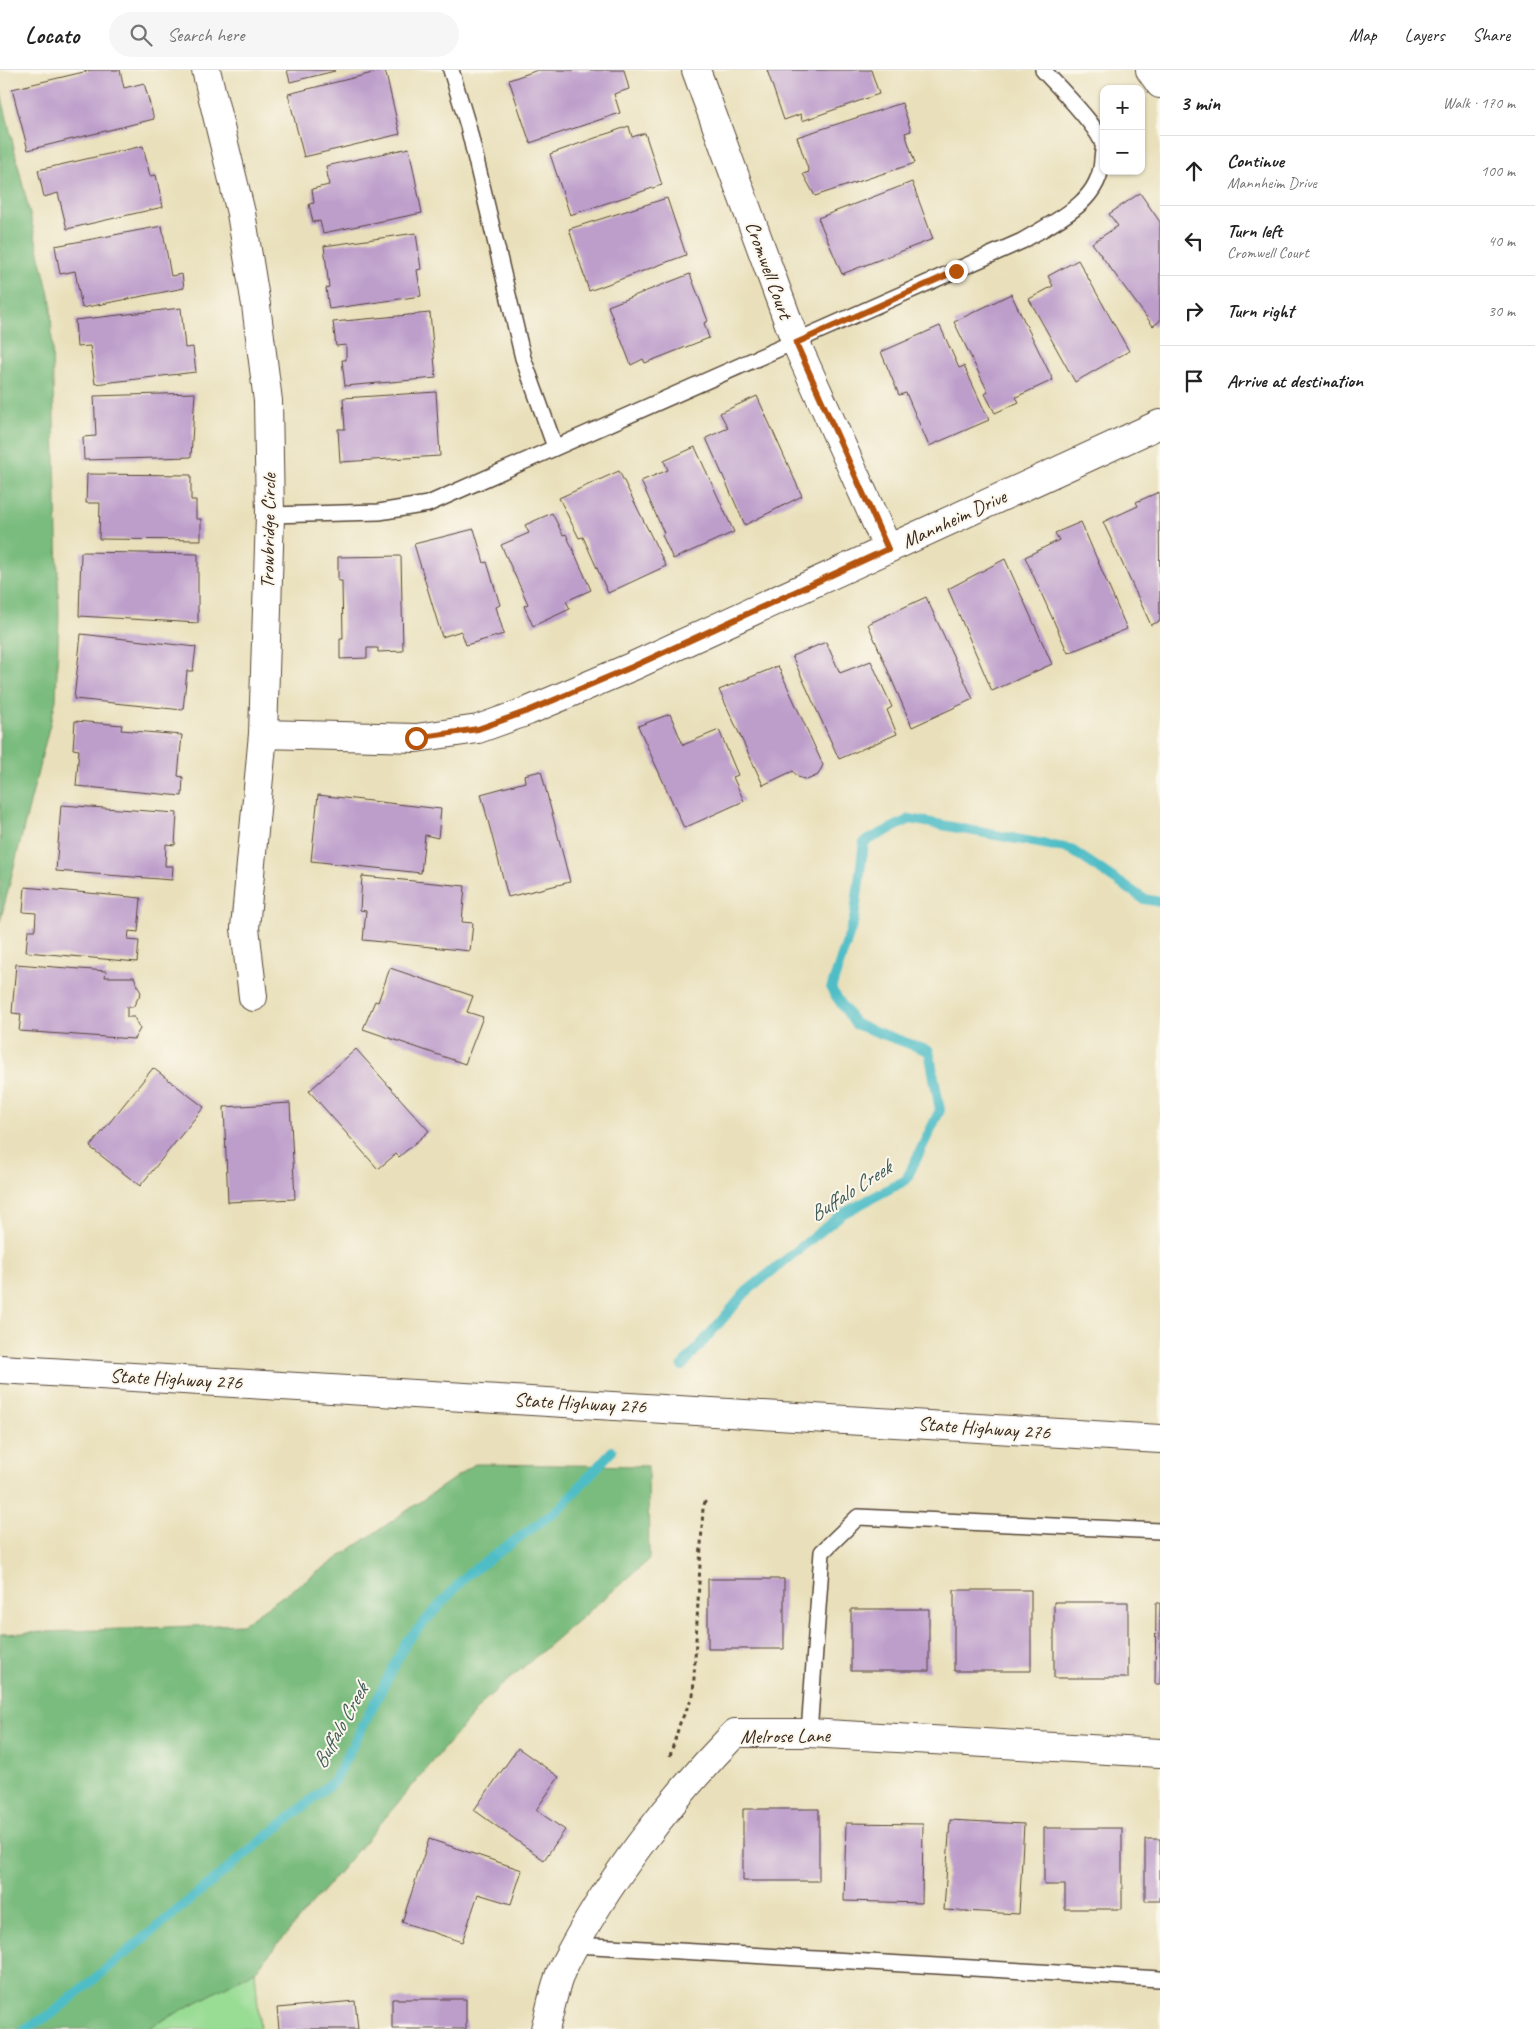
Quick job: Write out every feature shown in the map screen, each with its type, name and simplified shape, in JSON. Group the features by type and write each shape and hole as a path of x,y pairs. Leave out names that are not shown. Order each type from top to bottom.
{"street":[{"name":"Trowbridge Circle","path":"206,70 241,213 256,305 268,401 270,515 263,734 245,928 253,997"},
{"name":"Cromwell Court","path":"696,70 796,343 888,549"},
{"path":"1150,70 1160,84"},
{"name":"Mannheim Drive","path":"263,734 416,738 478,729 528,711 632,667 1160,424"},
{"name":"State Highway 276","path":"0,1369 1160,1438"},
{"name":"Melrose Lane","path":"545,2029 562,1968 608,1890 694,1775 735,1733 809,1733 1160,1753"}],"lane":[{"path":"451,70 468,126 523,358 555,447"},
{"path":"270,515 379,512 428,504 796,343 1022,241 1065,216 1092,193 1102,169 1103,144 1090,124 1043,70"},
{"path":"809,1733 822,1552 858,1517 1160,1531"},
{"path":"576,1945 1160,1979"}],"path":[{"path":"664,1764 670,1756 680,1723 693,1696 703,1508 706,1499"}],"green space":[{"path":"0,89 51,303 59,615 56,700 0,922"},
{"path":"475,1464 648,1466 649,1560 486,1699 255,1971 146,2029 0,2029 0,1634 242,1624"},
{"path":"255,1971 260,2029 146,2029"}],"building":[{"path":"92,70 120,70 124,88 144,83 154,119 28,150 12,89"},
{"path":"287,70 334,70 335,71 290,82"},
{"path":"385,70 400,134 304,157 288,94"},
{"path":"538,70 624,70 629,89 614,94 620,113 530,143 509,80"},
{"path":"767,70 871,70 879,94 802,121 801,114 784,120"},
{"path":"902,103 911,131 905,133 915,163 815,196 803,174 809,172 797,137"},
{"path":"629,126 632,137 645,133 662,185 570,215 550,154"},
{"path":"143,146 150,176 156,175 163,207 67,229 58,193 44,197 38,170"},
{"path":"409,148 422,213 323,233 320,221 313,222 309,204 314,203 312,189 329,185 326,166"},
{"path":"912,182 933,239 842,274 818,218"},
{"path":"1140,193 1160,222 1160,321 1153,326 1092,243 1118,226 1109,214"},
{"path":"667,198 686,255 589,291 569,229"},
{"path":"162,226 171,276 182,274 184,288 82,308 75,271 60,274 55,246"},
{"path":"416,233 421,269 417,270 421,296 329,309 326,288 329,287 324,246"},
{"path":"1078,260 1129,351 1075,382 1029,299 1053,286 1048,276"},
{"path":"690,274 708,321 704,323 709,338 645,363 643,359 631,365 608,306"},
{"path":"1011,294 1053,380 1016,397 1019,402 995,413 985,394 988,392 954,322"},
{"path":"181,308 185,348 193,347 196,372 95,384 90,346 77,347 75,320"},
{"path":"430,313 436,378 345,386 342,360 346,360 346,345 336,346 333,322"},
{"path":"940,326 959,368 964,366 989,420 929,446 906,393 899,395 881,352"},
{"path":"436,392 440,456 340,462 338,429 345,429 343,398"},
{"path":"195,393 191,457 84,460 83,437 96,436 94,396"},
{"path":"757,396 802,496 745,525 706,438 728,428 720,413"},
{"path":"695,447 734,532 673,559 662,535 664,533 641,481 668,470 664,461"},
{"path":"619,471 666,566 608,593 583,537 579,538 559,498"},
{"path":"87,474 191,475 191,500 196,500 196,519 201,519 201,540 99,539 100,503 86,503"},
{"path":"1159,492 1160,621 1151,625 1103,522 1138,506 1136,502"},
{"path":"552,513 563,535 566,534 591,590 566,601 570,609 533,626 524,606 528,604 501,545 529,533 525,525"},
{"path":"1081,522 1127,629 1068,653 1025,557 1059,540 1055,533"},
{"path":"474,529 484,563 487,562 500,605 496,607 504,634 466,645 461,631 442,637 414,544"},
{"path":"81,552 198,554 198,623 79,616"},
{"path":"401,556 403,651 378,652 378,648 367,648 367,658 340,659 340,639 343,639 342,581 338,581 338,557"},
{"path":"1005,559 1052,664 992,691 948,589"},
{"path":"926,597 973,699 912,727 868,624"},
{"path":"81,634 196,647 193,671 187,671 183,710 74,699"},
{"path":"826,642 840,673 871,661 892,707 887,710 897,734 839,759 792,656"},
{"path":"778,666 823,765 818,775 807,780 798,777 793,771 763,785 719,690"},
{"path":"670,714 683,745 719,730 738,775 733,777 744,801 684,828 638,726"},
{"path":"75,721 122,725 121,730 182,735 178,776 183,777 182,796 76,786 79,750 73,749"},
{"path":"541,771 570,882 508,897 481,794 525,782 524,775"},
{"path":"318,795 441,809 438,838 425,835 421,873 311,861"},
{"path":"61,805 177,813 175,845 166,844 165,866 173,866 172,880 56,871"},
{"path":"362,876 465,886 462,922 473,923 470,951 363,940 366,911 360,910"},
{"path":"25,887 141,898 138,932 129,931 128,940 139,941 137,962 26,952 28,930 35,930 36,913 23,912"},
{"path":"16,964 106,971 105,977 134,977 141,993 133,1007 127,1007 127,1017 134,1017 140,1029 134,1039 19,1031 21,1014 12,1013"},
{"path":"390,968 473,996 467,1012 483,1017 465,1064 363,1029 375,1001 378,1002"},
{"path":"356,1049 429,1131 399,1157 396,1154 378,1169 309,1091"},
{"path":"153,1068 204,1107 140,1186 90,1147"},
{"path":"290,1103 295,1199 228,1202 224,1107"},
{"path":"708,1579 784,1579 784,1649 708,1649"},
{"path":"954,1590 1031,1590 1031,1671 954,1671"},
{"path":"1054,1602 1128,1602 1128,1678 1054,1678"},
{"path":"1156,1603 1160,1603 1160,1684 1155,1684"},
{"path":"851,1609 929,1609 929,1671 851,1671"},
{"path":"518,1748 559,1777 536,1810 565,1830 544,1860 474,1810"},
{"path":"743,1809 819,1809 819,1881 743,1881"},
{"path":"950,1820 1024,1824 1019,1914 944,1910"},
{"path":"846,1823 923,1824 922,1903 844,1901"},
{"path":"1044,1828 1122,1828 1122,1909 1065,1909 1065,1885 1044,1885"},
{"path":"429,1839 522,1870 511,1904 478,1894 462,1942 402,1922"},
{"path":"1145,1839 1160,1839 1160,1901 1145,1901"},
{"path":"392,1999 466,1999 466,2029 392,2029"},
{"path":"355,2001 358,2029 279,2029 277,2008"}],"waterway":[{"name":"Buffalo Creek","path":"682,1366 746,1292 842,1214 906,1180 940,1110 929,1051 855,1024 831,989 854,920 864,842 910,819 1070,849 1144,899 1160,902"},
{"name":"Buffalo Creek","path":"25,2029 53,2013 334,1781 407,1641 467,1575 560,1508 612,1451"}],"route":[{"path":"416,738 478,729 528,711 632,667 888,549 796,343 956,271"}]}
